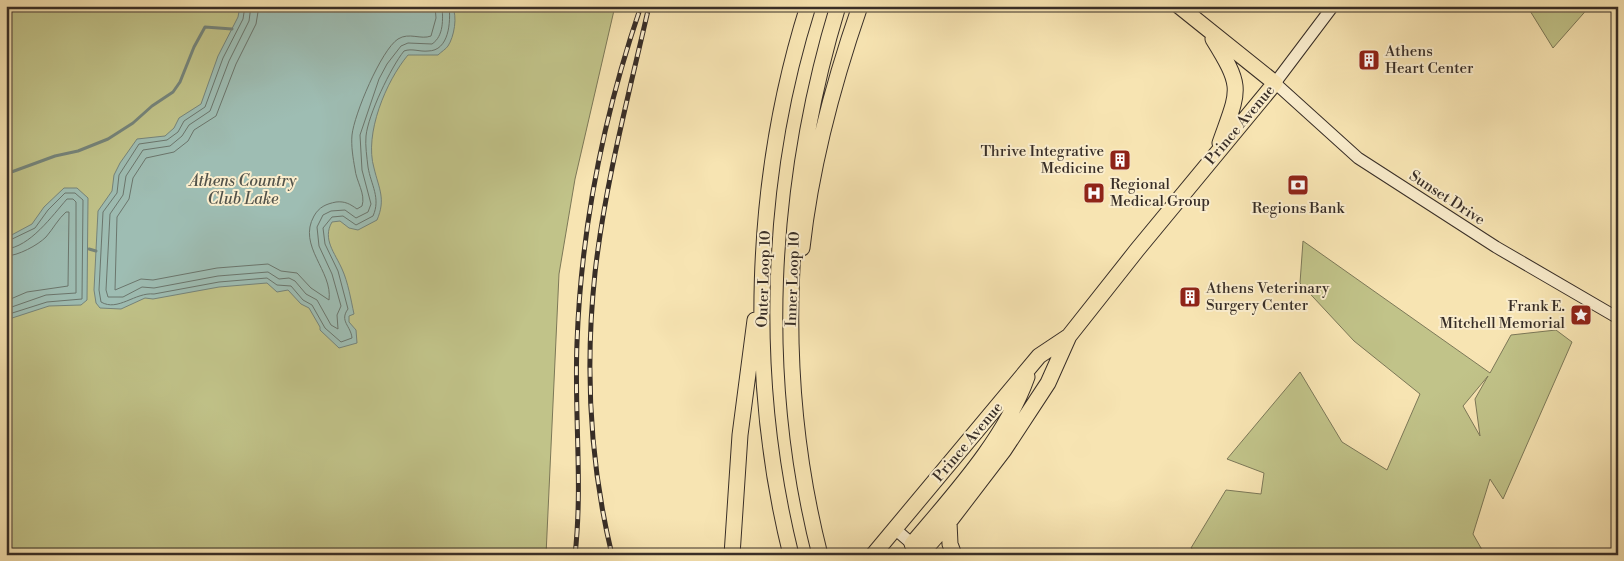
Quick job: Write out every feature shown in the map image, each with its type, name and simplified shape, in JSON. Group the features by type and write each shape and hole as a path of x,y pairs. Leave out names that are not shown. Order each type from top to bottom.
{"highway":[{"name":"Outer Loop 10","path":"790,555 783,523 766,405 762,326 763,261 776,140 793,59 808,6"},
{"name":"Inner Loop 10","path":"820,555 800,449 791,344 793,252 800,175 816,89 838,6"},
{"path":"791,344 803,238 819,152 834,86 860,6"},
{"path":"1179,6 1275,83"},
{"path":"1206,27 1233,71 1236,86 1235,99 1217,152"},
{"name":"Prince Avenue","path":"920,551 949,522 1029,414 1048,383 1069,336 1275,83"},
{"path":"732,555 740,435 763,261"},
{"name":"Prince Avenue","path":"873,555 1030,366 1039,356 1069,336"},
{"path":"920,551 1020,396 1030,366"},
{"path":"949,522 950,544 954,555"}],"street":[{"name":"Prince Avenue","path":"1275,83 1333,6"},
{"name":"Sunset Drive","path":"1275,83 1358,158 1496,247 1618,318"},
{"path":"895,529 920,551"}],"green space":[{"path":"6,6 615,6 575,179 559,274 546,555 6,555"},
{"path":"1527,6 1590,6 1553,48"},
{"path":"1303,241 1490,373 1511,335 1556,330 1572,342 1503,499 1490,479 1473,534 1485,555 1201,555 1191,548 1226,490 1261,494 1264,473 1227,459 1300,372 1342,442 1387,470 1420,394 1354,341 1300,283","holes":["1488,376 1475,399 1480,436 1463,406"]}],"water":[{"name":"Athens Country Club Lake","path":"240,6 452,6 454,10 454,26 448,46 438,55 408,55 392,79 379,108 372,140 374,168 380,188 381,200 380,213 377,220 358,230 349,228 340,221 332,222 329,228 329,240 344,274 349,291 354,314 349,316 349,322 356,330 357,343 339,348 320,330 309,308 301,304 288,290 277,292 267,283 219,287 153,299 145,298 121,309 100,308 96,303 94,290 98,211 112,191 114,175 137,139 165,136 174,128 179,118 201,104 218,56 238,17"},
{"path":"64,188 77,188 88,198 87,300 81,305 49,306 6,320 6,238 32,224 44,207"}],"waterway":[{"path":"6,174 55,156 78,151 108,139 133,123 152,106 173,92 180,82 194,47 205,27 232,29"},
{"path":"89,249 96,251"}],"railway":[{"path":"575,555 578,502 576,370 583,257 589,215 606,130 616,88 641,6"},
{"path":"612,555 594,450 590,379 592,308 599,239 605,206 618,139 649,6"}],"place":[{"name":"Athens Heart Center","path":"1369,60"},
{"name":"Thrive Integrative Medicine","path":"1120,160"},
{"name":"Regions Bank","path":"1298,185"},
{"name":"Regional Medical Group","path":"1094,193"},
{"name":"Athens Veterinary Surgery Center","path":"1190,297"},
{"name":"Frank E. Mitchell Memorial","path":"1581,315"}]}
